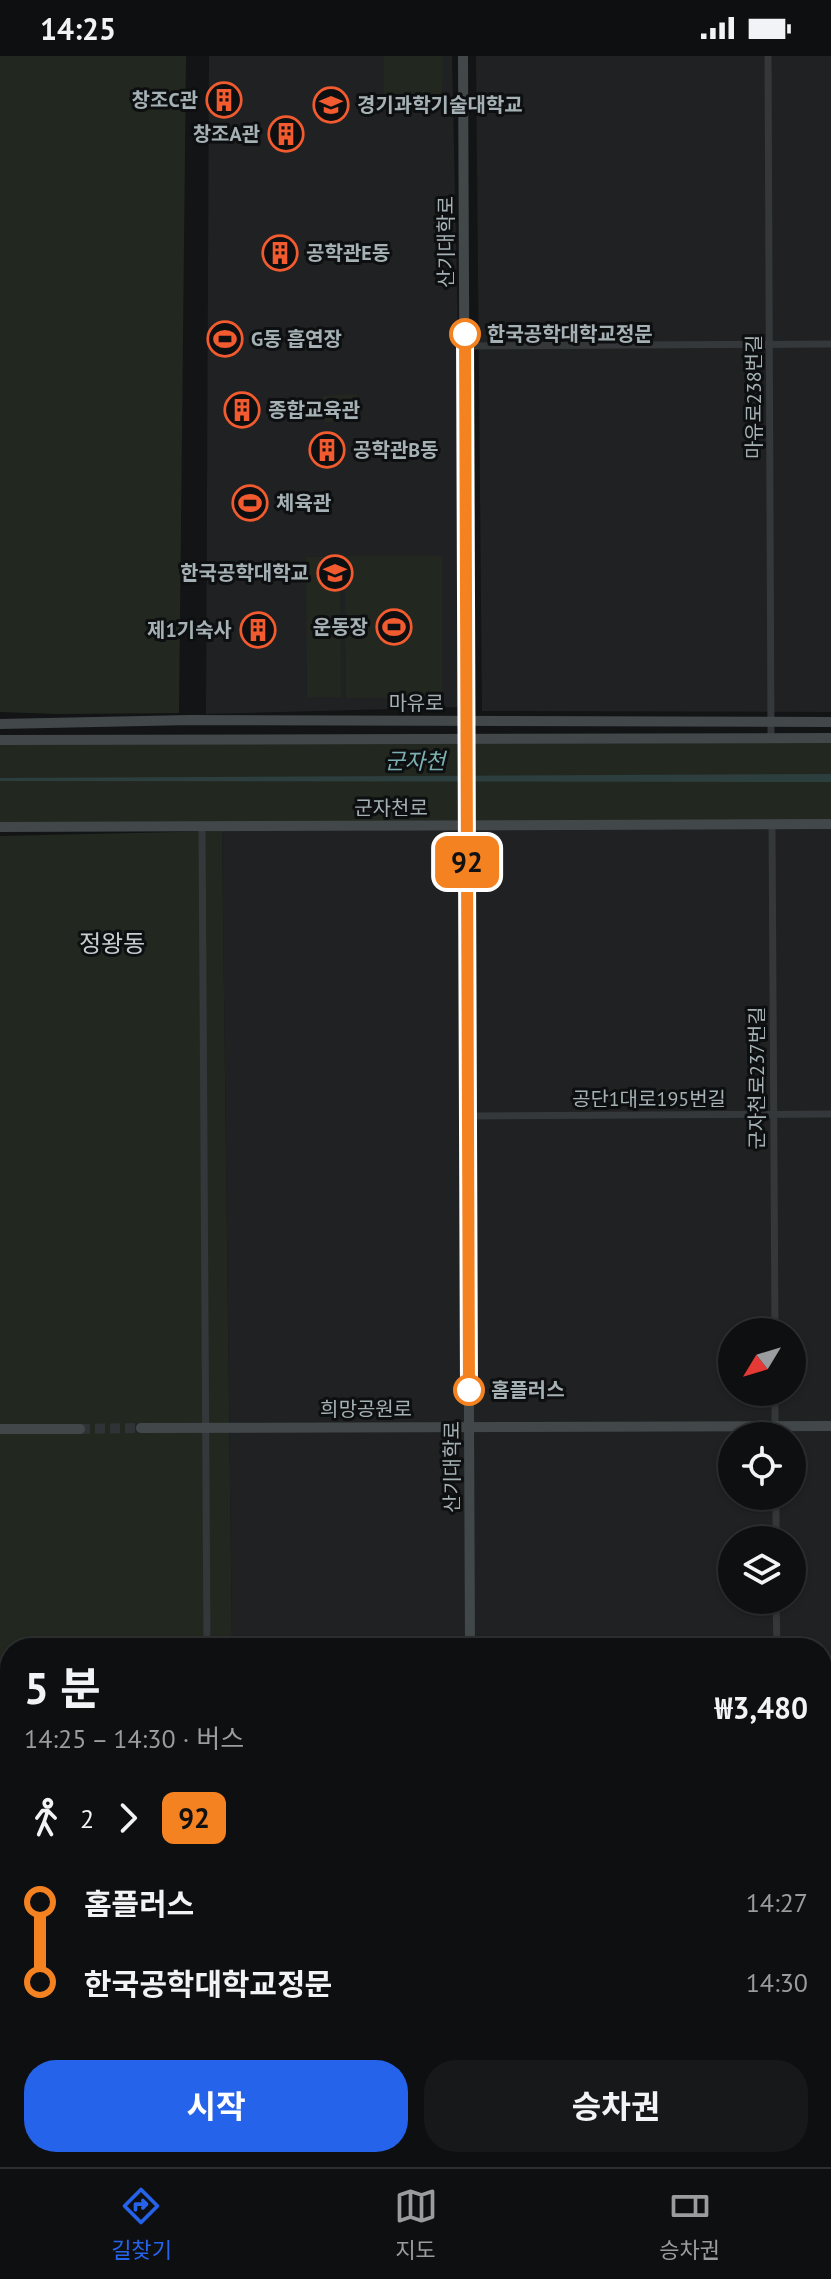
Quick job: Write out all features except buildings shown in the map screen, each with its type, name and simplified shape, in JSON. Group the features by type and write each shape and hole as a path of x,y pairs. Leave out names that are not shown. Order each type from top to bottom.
{"street":[{"name":"산기대학로","path":"463,56 470,1638"},
{"name":"마유로238번길","path":"768,56 771,738"},
{"path":"465,346 831,344"},
{"name":"마유로","path":"0,724 191,720 831,722"},
{"name":"마유로","path":"0,740 831,738"},
{"name":"군자천로","path":"0,827 831,824"},
{"name":"군자천로237번길","path":"772,825 775,1318"},
{"path":"202,826 207,1638"},
{"name":"공단1대로195번길","path":"468,1116 831,1114"},
{"name":"희망공원로","path":"806,1428 831,1426"},
{"name":"희망공원로","path":"141,1428 718,1430"},
{"path":"0,1429 80,1429"},
{"path":"776,1614 777,1638"}],"shaded area":[{"path":"0,56 186,56 179,713 0,712"},
{"name":"한국공학대학교","path":"209,56 452,56 466,707 206,714"},
{"path":"384,56 443,56 442,98 384,98"},
{"path":"476,56 831,56 831,712 482,711"},
{"name":"G동 흡연장","path":"240,325 240,351 210,352 210,327"},
{"path":"357,394 358,422 325,422 323,396"},
{"path":"340,556 341,697 307,697 306,557"},
{"name":"운동장","path":"345,556 442,556 442,697 346,698"},
{"path":"831,737 831,824 0,827 0,740"},
{"path":"831,774 831,782 0,781 0,778"},
{"path":"831,828 831,1638 232,1638 222,831"},
{"path":"222,831 232,1638 0,1638 0,836"}],"tunnel":[{"path":"80,1429 141,1428"}],"bus line":[{"name":"92","path":"465,334 469,1390"}],"place":[{"name":"창조C관","path":"224,100"},
{"name":"경기과학기술대학교","path":"331,105"},
{"name":"창조A관","path":"286,134"},
{"name":"공학관E동","path":"280,253"},
{"name":"한국공학대학교정문","path":"465,334"},
{"name":"G동 흡연장","path":"225,339"},
{"name":"종합교육관","path":"242,410"},
{"name":"공학관B동","path":"327,450"},
{"name":"체육관","path":"250,503"},
{"name":"한국공학대학교","path":"335,573"},
{"name":"운동장","path":"394,627"},
{"name":"제1기숙사","path":"258,630"},
{"name":"홈플러스","path":"469,1390"}],"district":[{"name":"정왕동","path":"112,943"}],"water label":[{"name":"군자천","path":"415,761"}]}
